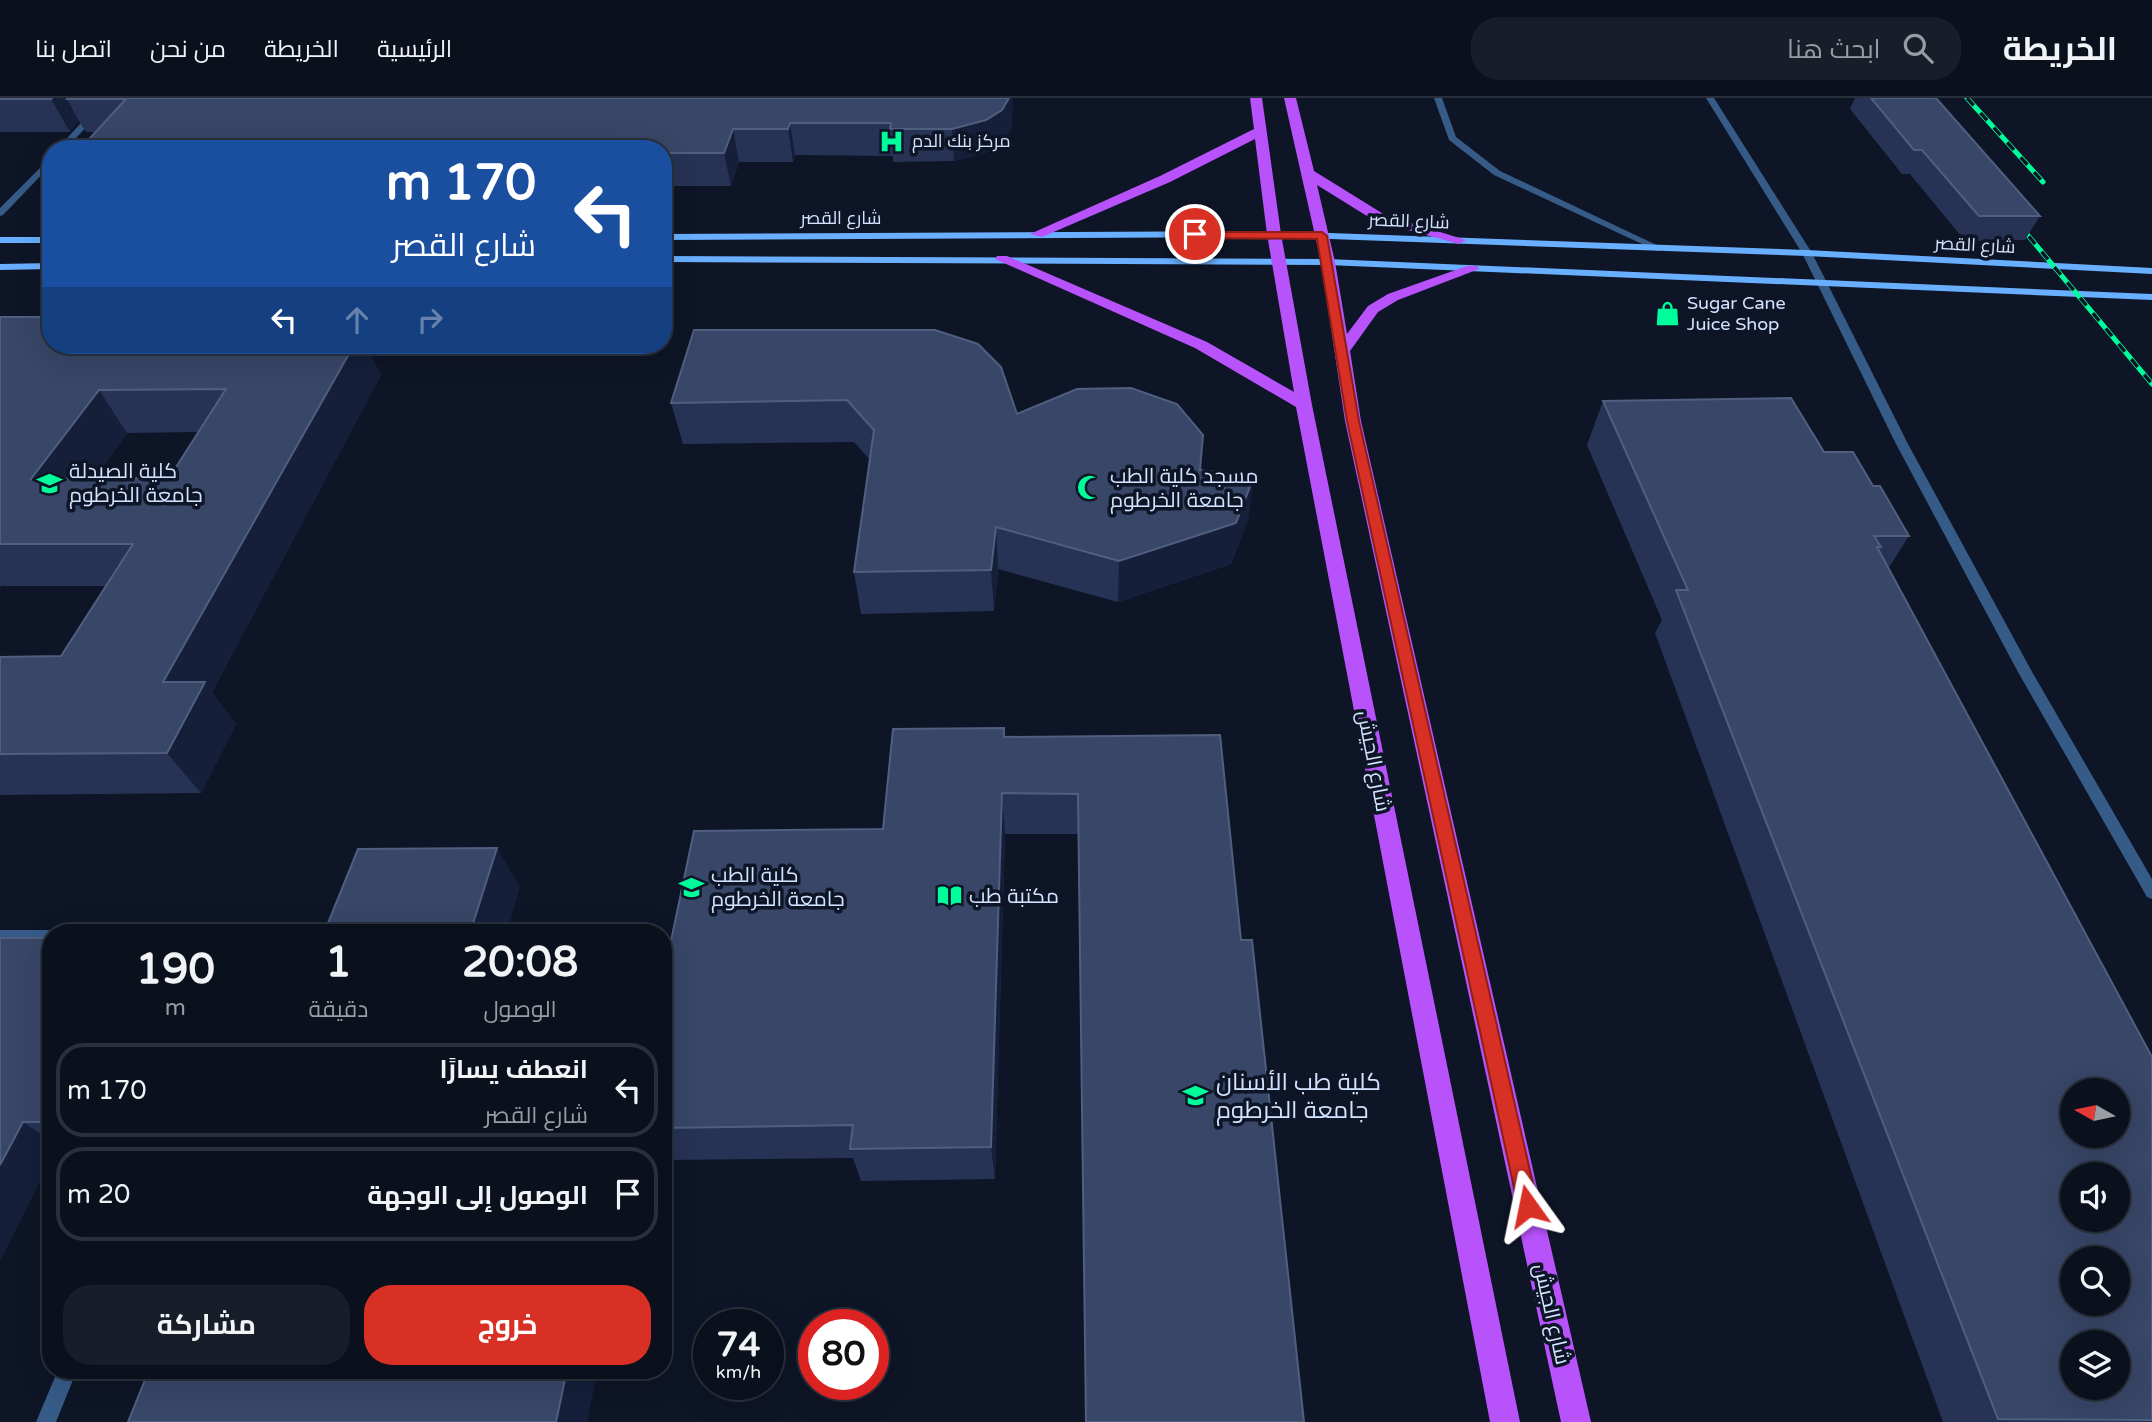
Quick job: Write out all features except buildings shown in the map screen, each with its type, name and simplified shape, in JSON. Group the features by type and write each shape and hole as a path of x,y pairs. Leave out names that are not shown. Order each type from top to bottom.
{"highway":[{"name":"شارع الجيش","path":"1256,98 1274,234 1304,405 1505,1422"},
{"name":"شارع الجيش","path":"1290,98 1328,262 1356,435 1576,1422"},
{"path":"1037,234 1165,179 1262,130"},
{"path":"1306,172 1380,218 1459,240"},
{"path":"1002,259 1201,345 1304,405"},
{"path":"1343,350 1373,309 1393,297 1472,269"}],"main road":[{"name":"شارع القصر","path":"672,237 1274,234 1807,253 2152,271"},
{"path":"0,240 42,240"},
{"name":"شارع القصر","path":"672,259 1328,262"},
{"path":"1328,262 2152,297"},
{"path":"0,267 42,266"}],"street":[{"path":"70,140 110,98"},
{"path":"1437,98 1452,138 1497,173 1660,249"},
{"path":"1710,98 1807,253 1902,444 2025,672 2152,893"},
{"path":"0,213 42,169"},
{"path":"0,937 42,937"},
{"path":"46,1422 64,1379"}],"railway":[{"path":"1967,98 2043,182"},
{"path":"2016,221 2152,384"}],"place":[{"name":"مركز بنك الدم","path":"892,141"},
{"name":"Sugar Cane Juice Shop","path":"1667,313"},
{"name":"كلية الصيدلة جامعة الخرطوم","path":"49,483"},
{"name":"مسجد كلية الطب جامعة الخرطوم","path":"1090,488"},
{"name":"كلية الطب جامعة الخرطوم","path":"691,887"},
{"name":"مكتبة طب","path":"949,896"},
{"name":"كلية طب الأسنان جامعة الخرطوم","path":"1196,1096"}],"route":[{"path":"1195,234 1322,236 1353,421 1528,1206"}]}
